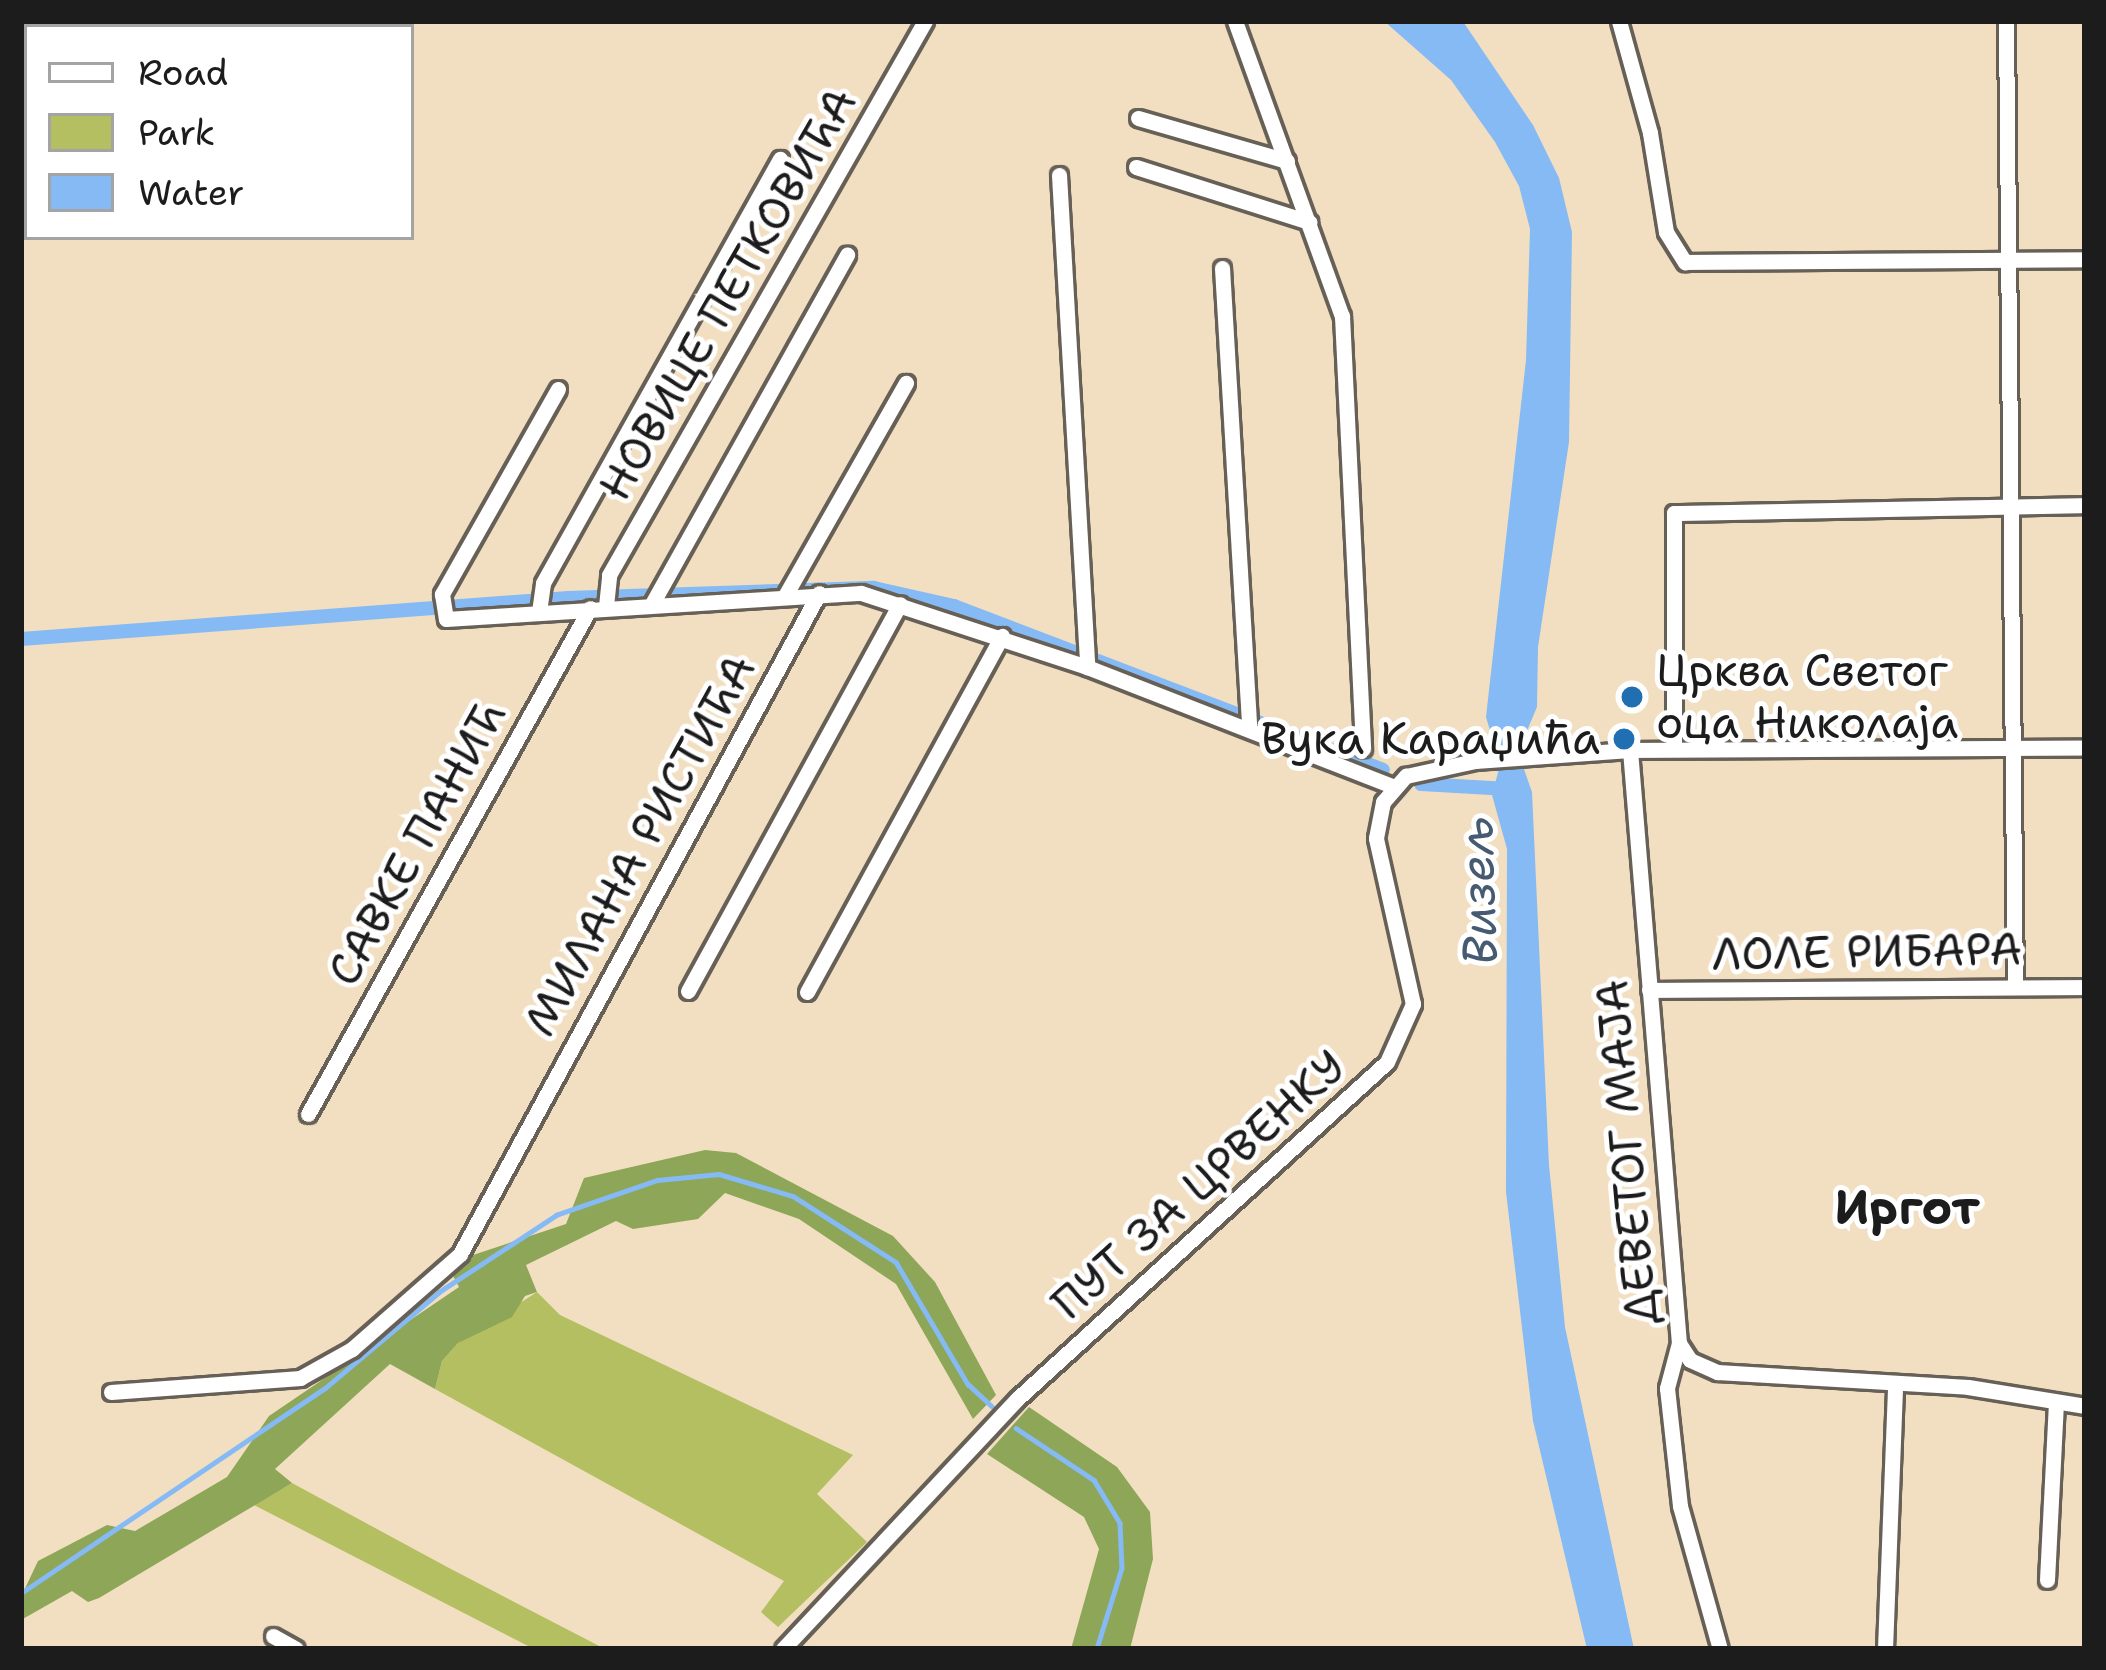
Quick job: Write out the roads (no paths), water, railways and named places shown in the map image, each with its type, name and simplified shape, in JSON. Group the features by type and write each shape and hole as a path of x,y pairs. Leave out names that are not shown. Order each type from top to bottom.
{"street":[{"name":"НОВИЦЕ ПЕТКОВИЋА","path":"598,607 609,575 925,21"},
{"path":"1235,21 1342,316 1363,748"},
{"path":"1619,21 1670,249 1694,262 2085,259"},
{"path":"2006,21 2015,986"},
{"path":"1138,118 1287,161"},
{"path":"539,612 543,583 780,159"},
{"path":"1136,167 1309,221"},
{"path":"1059,176 1088,658"},
{"path":"653,602 847,256"},
{"path":"1222,268 1250,719"},
{"path":"786,594 906,383"},
{"path":"559,389 439,602 453,620 786,594 819,593 900,604 1088,658 1250,719 1393,787 1422,769 1532,755 1674,749 2085,748"},
{"path":"1674,749 1669,524 1684,509 2085,506"},
{"name":"МИЛАНА РИСТИЋА","path":"111,1392 274,1383 326,1367 460,1254 819,593"},
{"path":"688,992 900,604"},
{"name":"САВКЕ ПАНИЋ","path":"308,1114 598,607"},
{"path":"807,992 1002,637"},
{"name":"ДЕВЕТОГ МАЈА","path":"1630,750 1678,1343 1708,1370 1895,1383 2085,1406"},
{"name":"ПУТ ЗА ЦРВЕНКУ","path":"783,1649 1017,1399 1387,1062 1412,1004 1376,838 1393,787"},
{"name":"ЛОЛЕ РИБАРА","path":"1649,990 2085,987"},
{"path":"1678,1343 1667,1388 1680,1506 1720,1649"},
{"path":"1885,1649 1895,1383"},
{"path":"2047,1580 2056,1403"},
{"path":"273,1636 296,1649"}],"water":[{"path":"1384,21 1464,23 1533,125 1559,178 1572,232 1569,442 1538,647 1537,707 1518,752 1532,792 1549,1165 1565,1327 1634,1649 1587,1649 1533,1421 1506,1192 1507,849 1492,795 1500,765 1486,717 1526,360 1530,229 1519,186 1495,142 1451,80"}],"waterway":[{"path":"21,639 568,598 874,588 954,606 1383,770"},
{"path":"1421,784 1509,789"},
{"path":"21,1593 324,1389 439,1292 556,1215 657,1180 719,1174 793,1196 896,1262 968,1384 992,1406"},
{"path":"1016,1428 1094,1480 1120,1523 1122,1568 1097,1649"}],"place":[{"name":"Црква Светог оца Николаја","path":"1632,697"},
{"name":"Вука Караџића","path":"1624,739"}],"district":[{"name":"Иргот","path":"1907,1208"}],"water label":[{"name":"Визељ","path":"1478,891"}]}
